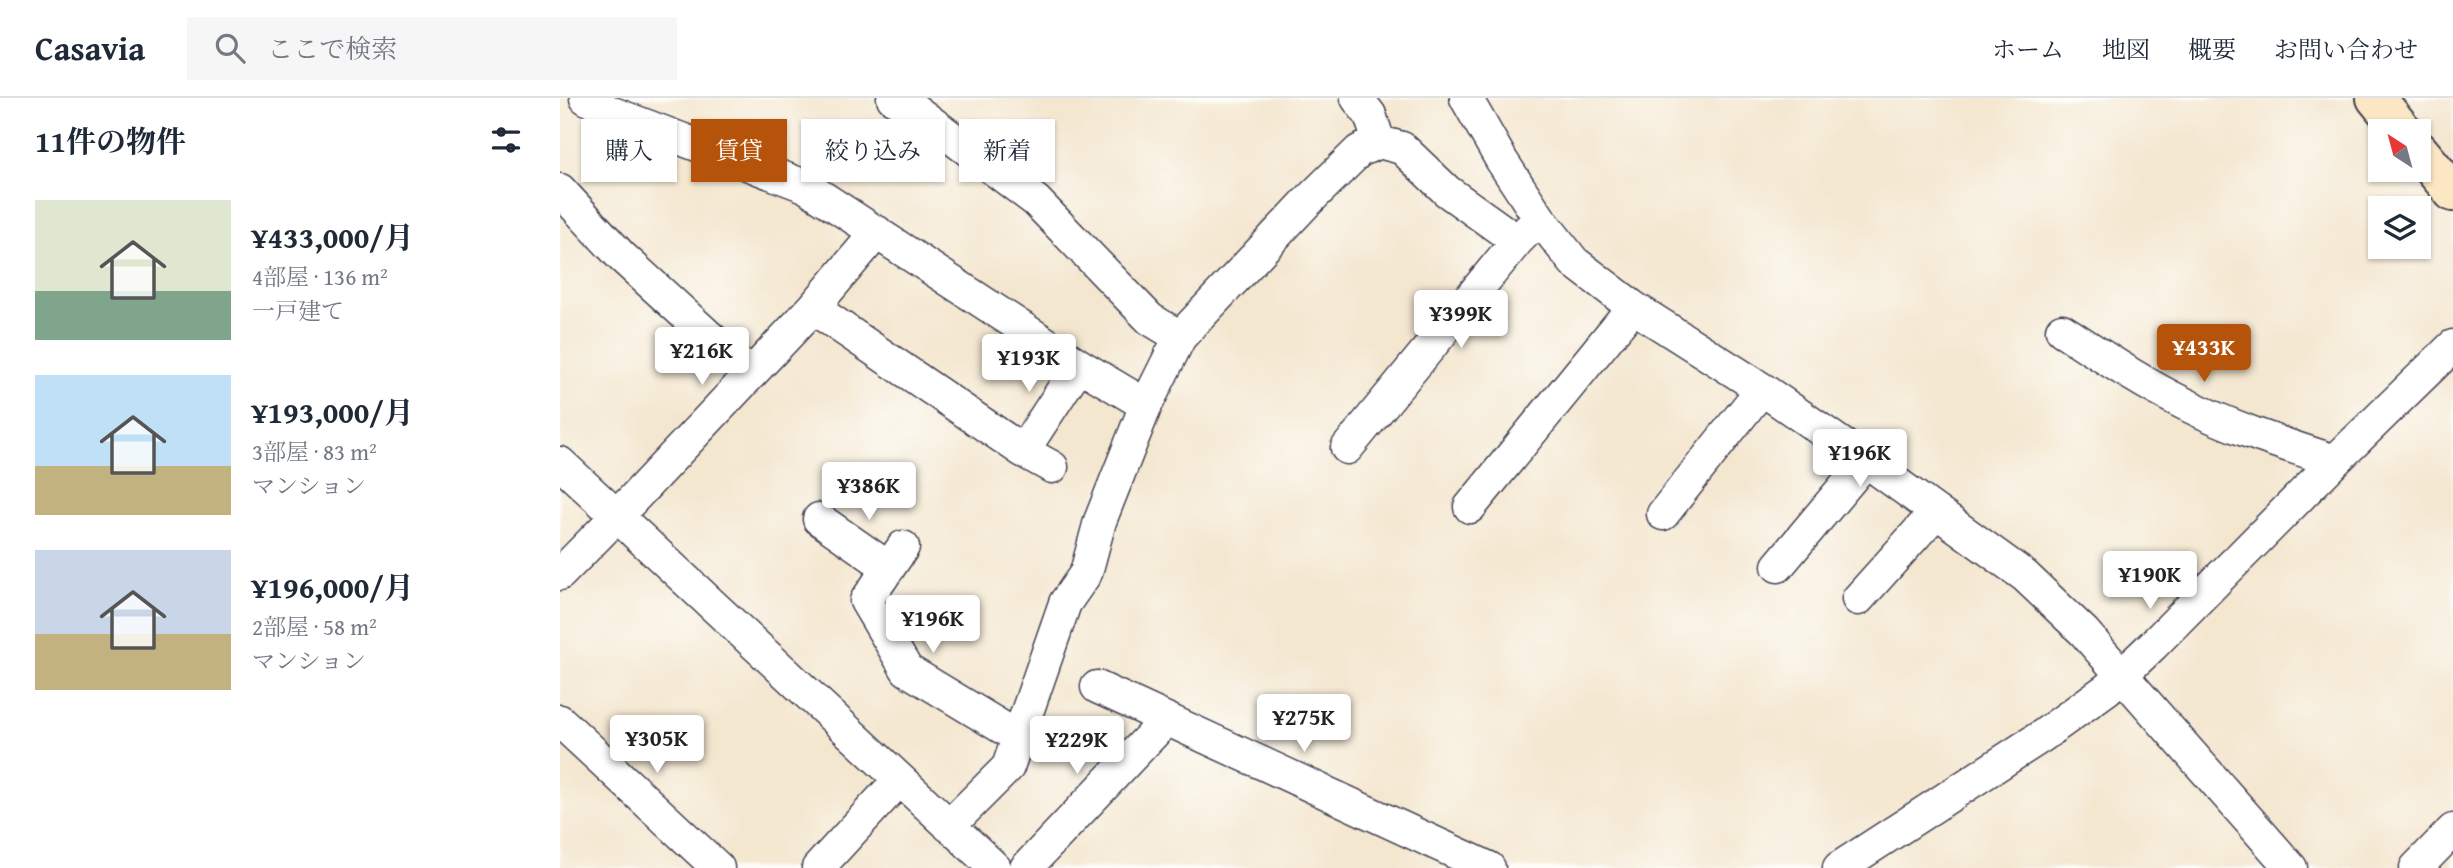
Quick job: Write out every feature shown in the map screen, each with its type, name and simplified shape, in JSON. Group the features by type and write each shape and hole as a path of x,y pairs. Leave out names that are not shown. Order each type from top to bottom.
{"main road":[{"path":"2376,98 2393,119"},
{"path":"2431,166 2453,192"}],"street":[{"path":"586,98 610,112 805,186 1079,365 1146,405"},
{"path":"893,98 911,107 1037,201 1150,319 1180,337"},
{"path":"1357,98 1370,114 1380,142"},
{"path":"1466,98 1502,162 1540,219 1574,262 1633,307 1762,389 1866,461 2025,576 2084,632 2291,868"},
{"path":"949,826 1008,767 1065,603 1086,573 1100,521 1146,405 1180,337 1305,204 1359,151 1380,142 1402,148 1447,191 1517,241"},
{"path":"560,190 621,256 750,374"},
{"path":"1347,448 1517,241 1540,219"},
{"path":"560,574 813,308 877,232"},
{"path":"1470,507 1633,307"},
{"path":"813,308 1023,451 1052,467"},
{"path":"2062,330 2186,405 2289,446 2336,461"},
{"path":"1839,868 2042,736 2106,689 2453,346"},
{"path":"1023,451 1079,365"},
{"path":"1663,514 1762,389"},
{"path":"1778,565 1866,461"},
{"path":"560,463 995,868"},
{"path":"1858,599 1936,512"},
{"path":"819,519 896,558 866,601 907,670 1018,737"},
{"path":"1097,687 1489,868"},
{"path":"1036,866 1166,720"},
{"path":"560,721 718,868"},
{"path":"817,868 899,780"},
{"path":"2416,868 2453,830"}]}
